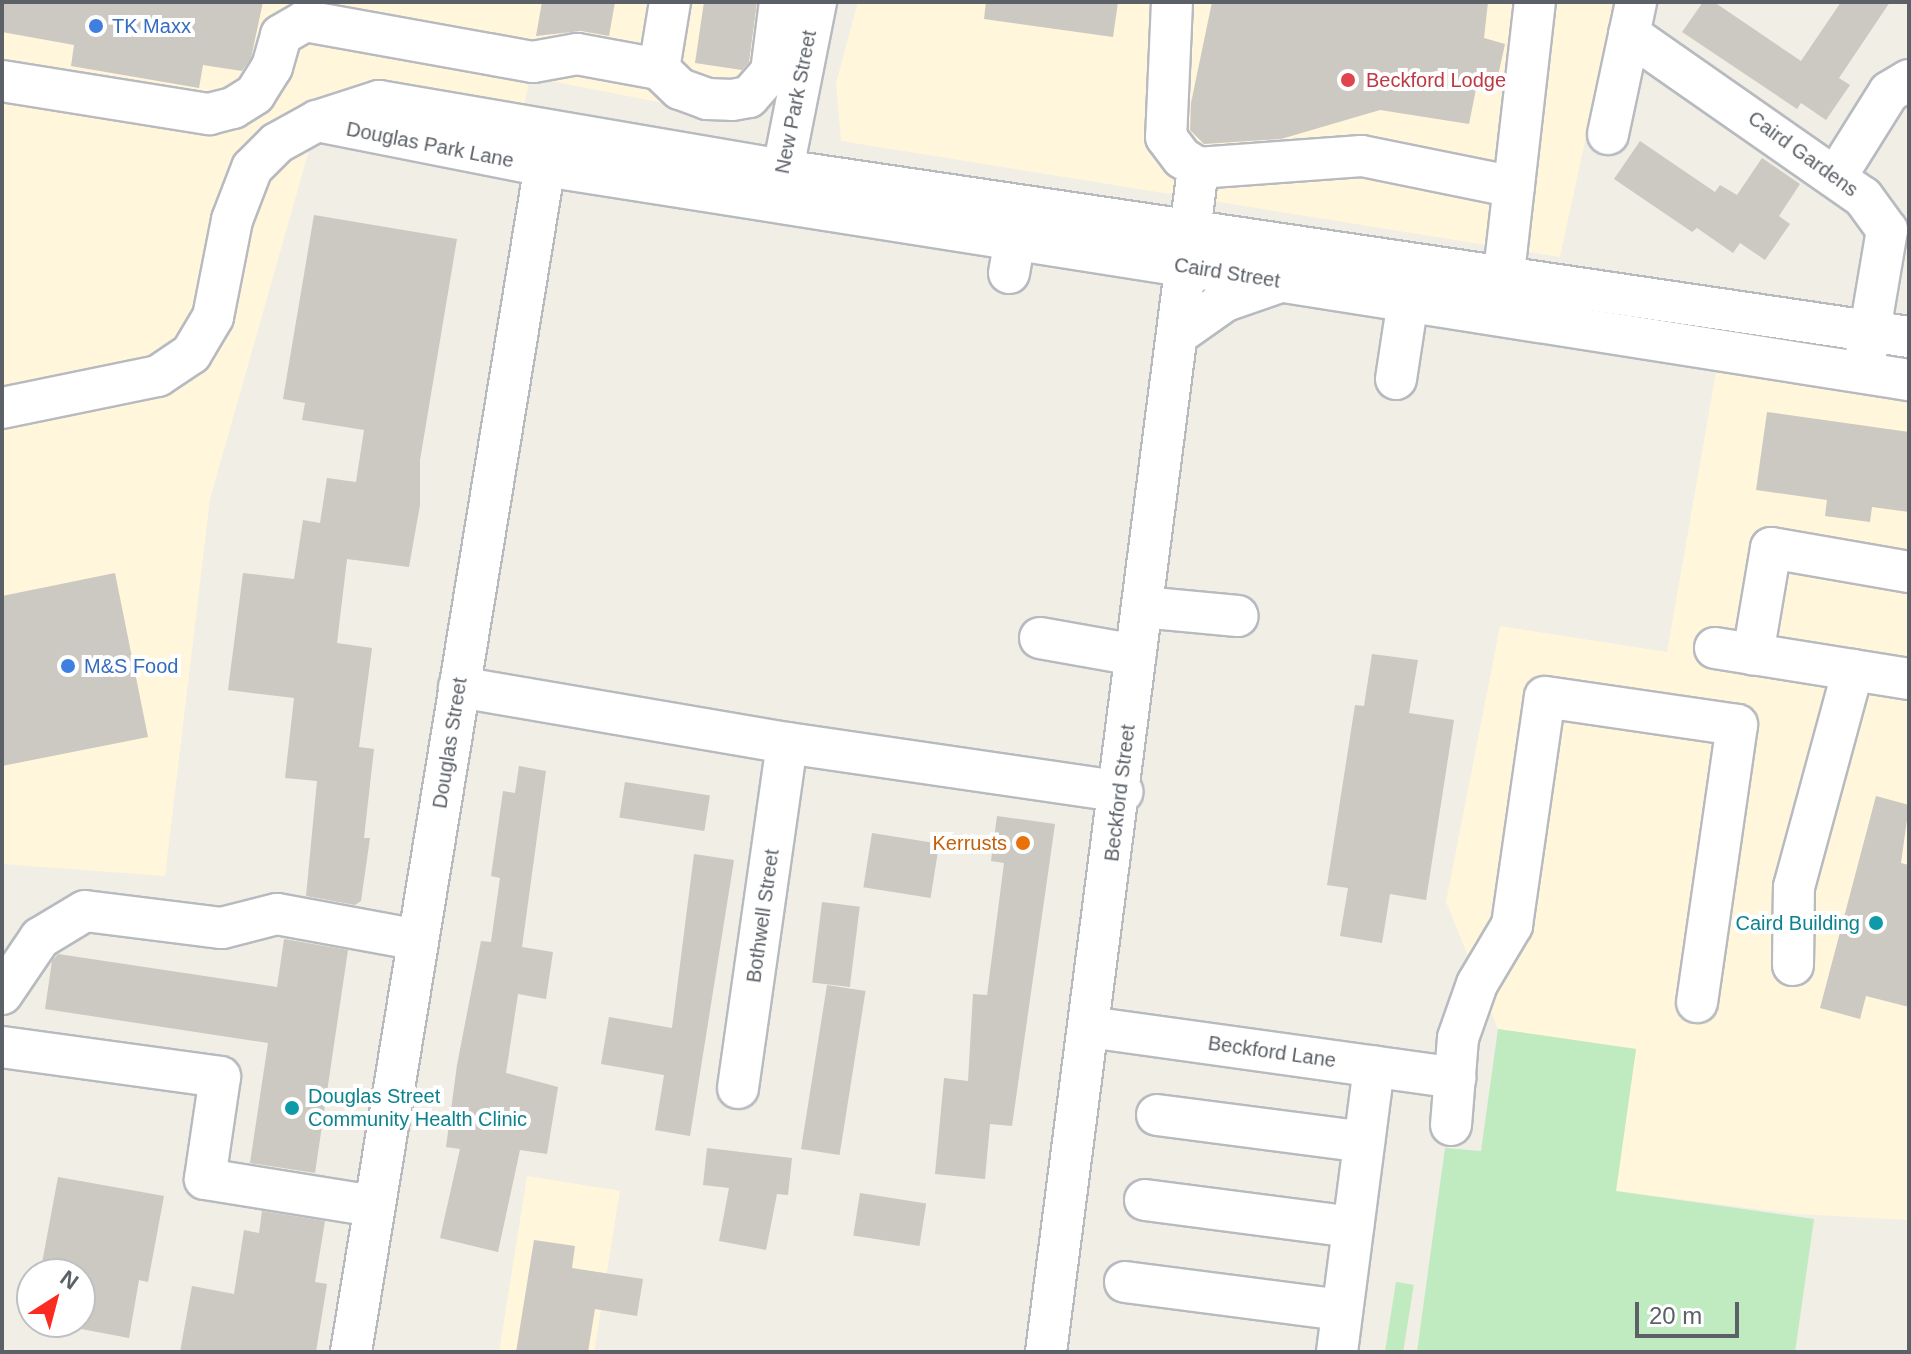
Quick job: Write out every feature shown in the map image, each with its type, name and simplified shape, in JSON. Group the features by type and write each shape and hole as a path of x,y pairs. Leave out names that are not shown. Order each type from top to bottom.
{"street":[{"path":"659,69 670,2"},
{"path":"2,81 209,114 233,108 255,94 272,67 281,35 305,21 533,62 577,54 659,69 680,89 707,99 749,97 771,72 780,2"},
{"name":"New Park Street","path":"779,186 816,2"},
{"path":"1172,2 1166,137 1182,158 1198,168 1362,156 1514,187"},
{"path":"1501,298 1535,2"},
{"path":"1608,134 1633,18"},
{"name":"Caird Gardens","path":"1633,18 1837,175 1863,197 1887,230 1890,334 1862,372"},
{"path":"1837,175 1889,92 1909,80"},
{"name":"Douglas Park Lane","path":"2,408 158,376 191,354 213,317 242,185 277,143 317,121 547,150"},
{"name":"Caird Street","path":"547,150 1501,298 1909,380"},
{"name":"Douglas Street","path":"351,1352 547,150"},
{"name":"Beckford Street","path":"1046,1352 1122,792 1135,655 1198,168"},
{"name":"Caird Street","path":"779,186 1012,257 1188,250 1285,282 1408,301 1501,298 1890,334"},
{"path":"1177,335 1225,301 1285,282"},
{"path":"1396,379 1408,301"},
{"path":"1909,572 1771,548 1734,651 1909,679"},
{"path":"1142,607 1238,616"},
{"path":"1040,638 1135,655"},
{"path":"1793,965 1794,887 1853,670"},
{"path":"459,687 787,743 1122,792"},
{"path":"1451,1125 1458,1038 1477,984 1512,925 1545,697 1737,725 1697,1002"},
{"name":"Bothwell Street","path":"738,1088 787,743"},
{"path":"2,994 40,938 85,911 222,928 277,914 418,940"},
{"name":"Beckford Lane","path":"1089,1027 1455,1078"},
{"path":"2,1047 220,1077 205,1179 374,1206"},
{"path":"1337,1352 1374,1066"},
{"path":"1157,1115 1364,1142"},
{"path":"1145,1200 1353,1227"},
{"path":"1125,1282 1342,1310"}],"shaded area":[{"path":"2,2 790,2 781,78 720,114 530,77 510,177 317,122 210,499 165,876 2,864"},
{"path":"858,2 1615,2 1560,257 841,141 836,83"},
{"path":"1716,372 1909,401 1909,1220 1796,1214 1616,1191 1636,1049 1498,1029 1446,902 1500,626 1667,652"},
{"path":"527,1176 620,1191 594,1352 499,1352"}],"green space":[{"path":"1498,1029 1636,1049 1616,1191 1814,1219 1795,1352 1417,1352 1445,1148 1481,1151"},
{"path":"1396,1282 1414,1285 1403,1352 1385,1352"}],"building":[{"path":"2,2 263,2 251,58 242,71 203,65 199,88 71,66 74,45 2,32"},
{"path":"542,2 615,2 609,36 581,31 536,36"},
{"path":"704,2 757,2 749,62 742,70 695,63"},
{"path":"986,2 1118,2 1113,37 984,19"},
{"name":"Beckford Lodge","path":"1212,2 1488,2 1484,38 1505,44 1496,85 1477,84 1469,124 1380,110 1281,139 1204,144 1190,130 1191,103"},
{"path":"1703,2 1714,2 1801,61 1841,2 1890,2 1839,78 1850,85 1826,120 1801,103 1797,109 1682,32"},
{"path":"1640,141 1715,192 1720,185 1737,195 1762,158 1800,184 1779,216 1790,224 1765,260 1740,243 1733,253 1697,228 1692,232 1614,179"},
{"path":"314,215 457,239 420,460 420,505 409,567 347,559 337,643 372,648 359,747 374,749 364,838 370,838 361,901 355,905 306,896 317,781 285,778 294,698 228,690 243,573 294,579 303,520 320,523 327,478 356,482 364,430 302,420 305,403 283,399"},
{"path":"1767,412 1909,432 1909,512 1872,507 1870,522 1825,516 1827,500 1756,490"},
{"name":"M&S Food","path":"115,573 148,737 2,766 2,596"},
{"path":"1372,654 1418,660 1409,713 1454,720 1426,900 1390,894 1382,943 1340,936 1348,888 1327,885 1355,705 1364,706"},
{"path":"519,766 546,771 522,947 553,952 546,999 518,994 506,1073 558,1087 547,1154 520,1150 498,1252 440,1238 460,1149 446,1147 457,1065 481,941 491,942 500,878 491,876 503,791 515,793"},
{"path":"625,782 710,795 704,831 619,818"},
{"name":"Caird Building","path":"1876,796 1909,805 1901,863 1909,865 1909,1007 1866,996 1860,1019 1820,1008"},
{"path":"997,816 1055,824 1012,1126 990,1124 985,1179 935,1174 944,1078 968,1081 973,994 987,995 1004,863 991,861"},
{"path":"872,833 939,844 931,898 863,887"},
{"path":"694,854 734,860 690,1136 655,1130 664,1075 601,1064 609,1017 672,1028"},
{"path":"822,902 860,907 850,987 812,982"},
{"name":"Douglas Street Community Health Clinic","path":"284,939 348,950 315,1173 250,1163 268,1043 45,1009 52,961 58,954 277,987"},
{"path":"827,985 866,991 840,1155 801,1149"},
{"path":"707,1148 792,1158 788,1195 777,1194 766,1250 719,1241 729,1188 703,1185"},
{"path":"58,1177 164,1196 148,1282 139,1280 129,1338 96,1332 96,1258 43,1258"},
{"path":"860,1193 926,1203 919,1246 853,1235"},
{"path":"262,1211 325,1221 315,1282 327,1284 316,1352 180,1352 192,1286 234,1294 244,1230 259,1233"},
{"path":"534,1240 575,1246 572,1268 643,1279 637,1316 595,1309 588,1352 516,1352"}],"place":[{"name":"TK Maxx","path":"96,26"},
{"name":"Beckford Lodge","path":"1348,80"},
{"name":"M&S Food","path":"68,666"},
{"name":"Kerrusts","path":"1023,843"},
{"name":"Caird Building","path":"1876,923"},
{"name":"Douglas Street Community Health Clinic","path":"292,1108"}]}
